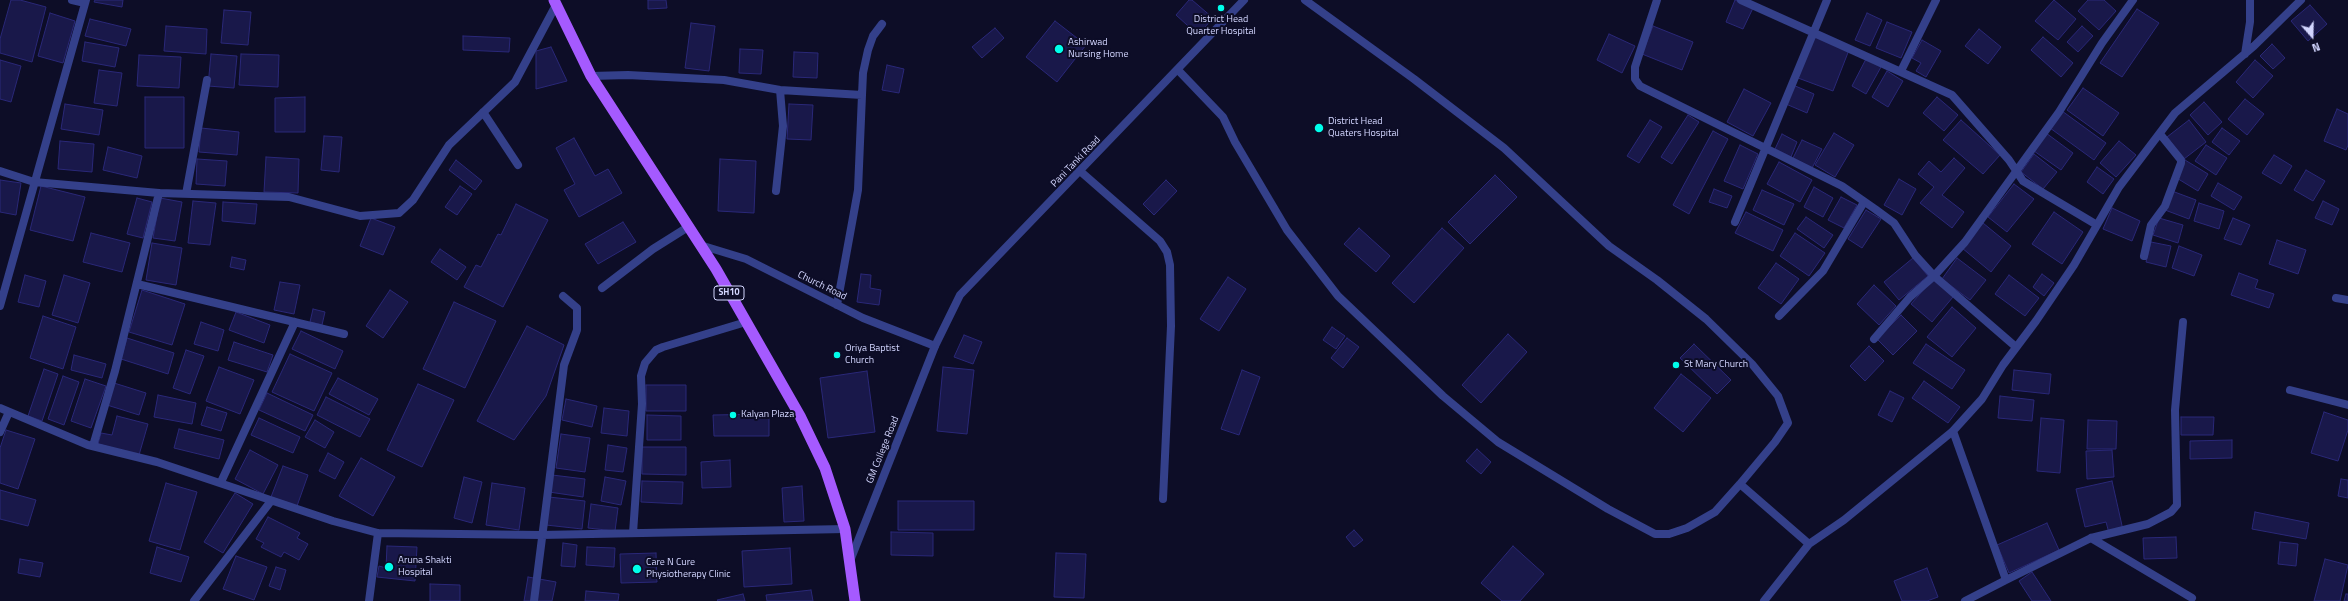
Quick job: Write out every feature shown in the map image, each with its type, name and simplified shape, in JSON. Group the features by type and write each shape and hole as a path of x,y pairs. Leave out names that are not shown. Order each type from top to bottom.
{"main road":[{"path":"543,0 554,2"},
{"name":"SH10","path":"554,2 591,76 716,269 778,376 825,468 845,529 855,599"}],"street":[{"path":"0,306 86,2 72,0"},
{"name":"Pani Tanki Road","path":"935,346 960,295 1244,0"},
{"path":"1178,70 1223,117 1235,142 1287,230 1338,296 1443,396 1498,442 1608,509 1655,534 1669,534 1687,528 1715,512 1775,442 1788,423 1778,396 1752,364 1706,319 1657,280 1609,246 1504,148 1414,78 1305,0"},
{"path":"1657,0 1635,67 1635,79 1640,86 1766,150 1842,186 1894,223 1916,255 1934,276 2016,347"},
{"path":"1741,0 1952,95 2009,160 2022,181 2097,225"},
{"path":"1735,222 1827,0"},
{"path":"1901,71 1936,0"},
{"path":"1874,339 1910,296 1934,276 1965,242 2059,112 2102,43 2133,0"},
{"path":"2245,54 2250,22 2250,0"},
{"path":"1764,601 1809,544 1844,520 1953,432 1982,399 2016,347 2040,315 2097,225 2119,187 2175,113 2245,54 2301,0"},
{"path":"0,172 34,182 159,193 289,197 360,216 399,212 413,200 448,144 515,82 554,2"},
{"path":"837,305 858,190 863,74 868,50 873,36 882,24"},
{"path":"591,76 628,75 724,80 780,90 862,96"},
{"path":"186,194 207,80"},
{"path":"776,191 783,126 780,90"},
{"path":"483,112 518,166"},
{"path":"2144,256 2151,225 2165,206 2181,163 2181,160 2160,134"},
{"path":"1080,171 1160,241 1167,252 1170,265 1171,326 1163,499"},
{"path":"93,446 138,284 159,193"},
{"path":"1779,316 1823,271 1864,202"},
{"path":"602,288 653,249 688,227"},
{"name":"Church Road","path":"700,245 746,259 863,318 935,346"},
{"path":"138,284 344,334"},
{"path":"534,601 541,535 564,365 577,330 577,308 563,296"},
{"path":"2336,298 2348,300"},
{"path":"222,482 295,322"},
{"path":"633,533 642,404 641,376 645,363 656,350 663,347 746,322"},
{"path":"1965,601 2091,538 2148,524 2171,512 2177,505 2175,410 2184,322"},
{"name":"GM College Road","path":"850,561 935,346"},
{"path":"2290,390 2348,405"},
{"path":"0,408 93,446 157,462 222,482 271,501 333,521 378,533 541,535 845,529"},
{"path":"0,432 9,412"},
{"path":"1953,432 2006,580"},
{"path":"1740,484 1809,544"},
{"path":"194,601 271,501"},
{"path":"369,601 378,533"},
{"path":"2091,538 2192,598"}],"building":[{"path":"11,0 20,0 46,7 32,62 0,53 0,39"},
{"path":"95,0 123,0 122,7 94,2"},
{"path":"648,0 666,0 667,8 648,9"},
{"path":"1189,0 1192,0 1213,18 1198,35 1176,15"},
{"path":"1735,0 1753,8 1743,29 1726,22"},
{"path":"2054,0 2076,19 2058,40 2035,21"},
{"path":"2088,0 2104,0 2116,11 2099,30 2078,11"},
{"path":"2310,5 2327,24 2308,41 2291,21"},
{"path":"2137,9 2159,23 2122,77 2100,63"},
{"path":"224,10 251,12 248,45 221,43"},
{"path":"50,13 75,21 63,63 38,56"},
{"path":"1867,13 1882,20 1870,46 1855,40"},
{"path":"90,19 131,29 126,46 85,36"},
{"path":"1055,21 1086,45 1057,82 1026,57"},
{"path":"1887,22 1912,32 1901,58 1876,48"},
{"path":"691,23 715,26 709,71 685,68"},
{"path":"166,26 207,29 206,54 164,51"},
{"path":"1653,26 1693,42 1682,70 1642,54"},
{"path":"2082,26 2093,36 2078,52 2067,42"},
{"path":"995,28 1004,38 982,58 972,47"},
{"path":"1979,29 2001,47 1988,64 1965,46"},
{"path":"1609,34 1635,46 1622,73 1597,60"},
{"path":"463,36 510,38 509,52 463,50"},
{"path":"1814,36 1849,50 1833,91 1798,78"},
{"path":"2043,37 2073,63 2061,77 2031,50"},
{"path":"1922,40 1941,51 1926,77 1916,71 1921,63 1912,58"},
{"path":"85,42 119,48 115,67 82,61"},
{"path":"2272,44 2285,58 2273,69 2260,56"},
{"path":"551,47 567,81 536,89 536,51"},
{"path":"740,49 763,50 761,74 739,73"},
{"path":"794,52 818,53 817,78 793,77"},
{"path":"211,54 237,56 234,88 208,86"},
{"path":"241,54 279,55 278,87 239,85"},
{"path":"139,55 181,57 179,88 137,86"},
{"path":"1866,59 1881,67 1866,94 1852,86"},
{"path":"0,60 21,66 11,102 0,99"},
{"path":"2255,60 2273,76 2253,98 2236,82"},
{"path":"887,65 904,69 899,93 882,90"},
{"path":"99,70 122,73 117,106 94,103"},
{"path":"1887,71 1903,81 1888,107 1872,97"},
{"path":"1793,85 1814,94 1807,113 1786,104"},
{"path":"2083,88 2119,113 2103,136 2067,110"},
{"path":"1744,89 1771,103 1753,136 1727,122"},
{"path":"145,97 184,97 184,148 145,148"},
{"path":"305,97 305,132 275,132 275,98"},
{"path":"1937,97 1958,115 1944,131 1923,113"},
{"path":"2245,99 2264,114 2247,135 2228,119"},
{"path":"2204,102 2222,122 2208,135 2190,115"},
{"path":"65,104 103,110 99,135 61,129"},
{"path":"789,104 813,105 811,140 787,139"},
{"path":"2337,109 2348,114 2348,145 2346,150 2324,141"},
{"path":"2062,111 2106,143 2094,160 2050,128"},
{"path":"1688,115 1699,122 1672,164 1661,157"},
{"path":"1650,120 1662,127 1639,163 1627,156"},
{"path":"1961,120 2000,155 1983,174 1943,140"},
{"path":"2189,120 2206,142 2184,159 2167,137"},
{"path":"201,128 239,132 237,155 199,152"},
{"path":"2222,128 2240,141 2229,155 2212,142"},
{"path":"1713,131 1728,139 1689,214 1673,205"},
{"path":"1834,133 1854,145 1835,177 1815,165"},
{"path":"2046,133 2073,153 2061,170 2034,151"},
{"path":"1782,134 1797,142 1791,157 1775,149"},
{"path":"324,136 342,137 339,172 321,170"},
{"path":"574,138 595,176 608,169 622,193 579,217 564,190 575,184 556,148"},
{"path":"1802,140 1822,149 1812,168 1793,158"},
{"path":"60,141 94,144 92,172 58,169"},
{"path":"2119,141 2136,155 2116,177 2100,163"},
{"path":"1740,145 1758,154 1743,189 1724,181"},
{"path":"2206,145 2227,158 2216,175 2195,161"},
{"path":"108,147 142,156 137,178 103,170"},
{"path":"2034,154 2057,172 2043,189 2021,172"},
{"path":"2274,155 2292,166 2281,184 2262,173"},
{"path":"266,157 299,159 298,193 264,192"},
{"path":"1954,158 1965,168 1942,195 1964,212 1952,228 1920,203 1934,187 1918,174 1929,161 1941,172"},
{"path":"197,159 227,161 225,186 196,184"},
{"path":"720,159 756,161 754,213 718,211"},
{"path":"456,160 482,181 475,190 449,170"},
{"path":"2185,160 2208,174 2198,191 2175,177"},
{"path":"1779,162 1812,180 1800,202 1767,184"},
{"path":"2097,167 2114,179 2103,194 2087,182"},
{"path":"2306,170 2325,181 2313,201 2294,190"},
{"path":"1495,175 1517,197 1470,244 1448,222"},
{"path":"1899,179 1916,189 1902,215 1884,205"},
{"path":"0,180 21,183 16,215 0,212"},
{"path":"1166,180 1177,191 1154,215 1143,204"},
{"path":"2218,183 2242,197 2234,210 2211,196"},
{"path":"2014,184 2034,199 2007,232 1988,217"},
{"path":"41,186 85,197 73,241 30,230"},
{"path":"460,186 472,194 457,215 445,207"},
{"path":"1814,187 1833,198 1823,217 1804,207"},
{"path":"1714,189 1732,196 1727,208 1709,202"},
{"path":"1762,190 1794,204 1784,225 1753,210"},
{"path":"2172,191 2196,200 2189,219 2165,210"},
{"path":"1841,197 1857,205 1844,228 1828,220"},
{"path":"137,198 152,202 143,238 127,234"},
{"path":"160,198 182,202 175,241 153,238"},
{"path":"193,201 216,203 210,245 188,243"},
{"path":"2323,201 2339,209 2332,225 2315,218"},
{"path":"223,202 257,204 255,224 222,221"},
{"path":"2199,203 2224,211 2219,229 2194,221"},
{"path":"516,204 548,220 503,307 464,287 476,265 481,267 498,234 501,235"},
{"path":"2112,208 2140,221 2132,241 2103,229"},
{"path":"1866,210 1881,219 1862,248 1848,239"},
{"path":"1746,212 1783,230 1773,251 1735,233"},
{"path":"2054,212 2083,232 2062,264 2032,244"},
{"path":"1806,217 1833,235 1824,248 1797,229"},
{"path":"371,218 395,227 383,255 360,246"},
{"path":"2159,218 2183,225 2178,243 2153,235"},
{"path":"2233,218 2250,225 2241,245 2224,239"},
{"path":"623,222 636,242 598,264 585,244"},
{"path":"1983,223 2011,246 1991,272 1962,248"},
{"path":"1359,228 1390,256 1376,272 1344,244"},
{"path":"1442,228 1464,248 1414,303 1392,283"},
{"path":"91,233 130,243 122,272 83,262"},
{"path":"1795,233 1825,253 1809,276 1780,256"},
{"path":"2277,240 2306,250 2298,274 2269,264"},
{"path":"2151,242 2171,246 2166,267 2146,262"},
{"path":"152,243 182,248 176,285 146,280"},
{"path":"2179,246 2202,255 2194,276 2172,268"},
{"path":"440,249 466,267 457,280 431,262"},
{"path":"232,257 246,260 244,270 230,267"},
{"path":"1913,258 1928,276 1899,300 1884,282"},
{"path":"1957,258 1986,280 1970,300 1942,279"},
{"path":"1776,263 1799,279 1781,304 1758,288"},
{"path":"2239,273 2258,280 2255,288 2274,294 2269,308 2231,295"},
{"path":"861,274 871,275 870,288 881,290 879,305 857,302"},
{"path":"2042,274 2054,283 2044,296 2033,287"},
{"path":"25,275 46,281 39,307 18,302"},
{"path":"64,275 90,283 78,323 52,315"},
{"path":"2009,275 2039,298 2025,316 1995,294"},
{"path":"1228,277 1246,289 1219,331 1200,319"},
{"path":"1933,279 1953,297 1932,322 1911,304"},
{"path":"280,282 300,285 294,314 274,310"},
{"path":"1874,285 1896,306 1879,325 1857,304"},
{"path":"142,290 185,304 172,345 129,332"},
{"path":"390,290 408,302 383,338 366,326"},
{"path":"454,302 496,321 465,388 423,369"},
{"path":"1952,307 1976,328 1952,357 1927,337"},
{"path":"313,309 325,312 322,325 310,322"},
{"path":"236,312 270,325 264,343 229,330"},
{"path":"1901,315 1917,331 1893,355 1877,339"},
{"path":"43,316 76,327 63,369 30,358"},
{"path":"201,322 224,330 218,351 194,344"},
{"path":"527,326 564,345 546,396 514,440 477,421"},
{"path":"1332,327 1345,336 1336,349 1323,340"},
{"path":"301,331 343,351 335,369 292,349"},
{"path":"1508,334 1527,352 1481,403 1462,385"},
{"path":"964,335 982,342 973,364 954,357"},
{"path":"127,338 174,353 168,374 121,359"},
{"path":"1347,338 1359,347 1343,368 1331,358"},
{"path":"234,342 273,355 267,372 228,360"},
{"path":"1694,344 1731,380 1717,394 1680,358"},
{"path":"1926,344 1965,370 1952,389 1913,363"},
{"path":"1869,346 1884,361 1865,381 1850,366"},
{"path":"186,350 204,356 190,394 173,388"},
{"path":"290,354 332,373 314,411 272,392"},
{"path":"74,355 106,364 102,378 71,370"},
{"path":"219,367 254,380 240,414 206,401"},
{"path":"943,367 974,370 967,434 937,431"},
{"path":"44,369 58,374 42,421 28,416"},
{"path":"1242,370 1260,377 1239,435 1221,429"},
{"path":"2014,370 2051,374 2049,394 2012,390"},
{"path":"867,371 875,432 828,438 820,378"},
{"path":"1681,374 1711,398 1683,432 1654,408"},
{"path":"63,376 79,382 64,425 48,419"},
{"path":"338,378 378,399 369,415 329,394"},
{"path":"85,379 106,386 91,428 71,421"},
{"path":"1924,381 1960,407 1948,423 1912,398"},
{"path":"114,383 146,393 139,415 107,405"},
{"path":"418,384 454,400 422,467 387,450"},
{"path":"646,385 686,385 686,411 646,411"},
{"path":"1890,391 1904,398 1892,422 1878,415"},
{"path":"267,393 313,415 305,431 259,410"},
{"path":"158,395 196,403 192,424 154,417"},
{"path":"2000,396 2034,400 2032,421 1998,418"},
{"path":"326,397 370,419 360,437 317,415"},
{"path":"566,399 597,406 592,427 562,420"},
{"path":"207,407 227,413 221,431 201,425"},
{"path":"604,408 629,411 627,436 601,433"},
{"path":"2324,412 2348,420 2348,430 2338,461 2311,453"},
{"path":"769,414 769,436 714,436 713,415"},
{"path":"647,415 681,416 681,440 647,440"},
{"path":"117,416 148,424 139,455 98,444 101,433 112,435"},
{"path":"2181,417 2214,417 2213,435 2181,435"},
{"path":"259,418 300,437 293,453 251,435"},
{"path":"2041,418 2064,420 2060,473 2037,471"},
{"path":"315,420 334,432 325,448 305,437"},
{"path":"2088,420 2117,421 2116,449 2087,449"},
{"path":"179,429 224,440 219,459 174,448"},
{"path":"6,430 35,439 18,489 0,483 0,448"},
{"path":"561,434 590,438 585,472 556,468"},
{"path":"2232,440 2232,458 2190,459 2190,441"},
{"path":"608,445 627,448 623,472 605,470"},
{"path":"642,447 686,447 686,475 642,474"},
{"path":"1477,449 1491,462 1481,474 1466,461"},
{"path":"250,450 278,465 263,494 235,479"},
{"path":"2112,450 2114,477 2087,479 2086,451"},
{"path":"328,453 344,462 335,479 319,471"},
{"path":"361,458 395,477 373,516 339,496"},
{"path":"730,460 731,487 702,488 701,462"},
{"path":"283,466 308,475 297,506 271,497"},
{"path":"552,475 585,479 583,497 549,492"},
{"path":"464,477 482,482 472,523 454,518"},
{"path":"605,477 626,481 621,505 601,501"},
{"path":"2341,479 2348,480 2348,498 2338,496"},
{"path":"642,481 683,482 682,504 641,502"},
{"path":"2112,481 2123,530 2109,533 2106,522 2085,527 2076,489"},
{"path":"166,483 197,492 180,550 149,541"},
{"path":"492,483 525,488 519,530 486,525"},
{"path":"802,486 804,521 784,522 782,488"},
{"path":"0,490 36,500 28,526 0,519"},
{"path":"235,493 253,504 223,553 204,542"},
{"path":"549,497 585,501 582,529 546,525"},
{"path":"898,501 974,501 974,530 898,530"},
{"path":"591,504 618,508 615,531 588,528"},
{"path":"2255,512 2309,523 2306,539 2252,529"},
{"path":"268,517 300,533 297,538 308,544 299,560 284,552 281,557 261,547 264,543 256,539"},
{"path":"2047,523 2059,550 2009,573 1997,545"},
{"path":"1354,530 1363,540 1354,547 1346,537"},
{"path":"891,532 933,533 933,556 891,555"},
{"path":"2176,537 2177,558 2144,559 2143,538"},
{"path":"2280,542 2298,544 2296,566 2278,564"},
{"path":"563,543 577,545 575,567 561,566"},
{"path":"387,546 417,547 415,581 377,577 379,566 386,568"},
{"path":"1513,546 1544,574 1520,601 1502,601 1481,583"},
{"path":"157,547 189,557 181,582 150,573"},
{"path":"587,547 615,548 614,567 586,565"},
{"path":"790,548 792,584 744,587 742,551"},
{"path":"656,553 657,582 621,583 620,554"},
{"path":"1056,553 1086,554 1084,598 1054,597"},
{"path":"236,556 267,567 254,600 223,589"},
{"path":"20,559 43,563 40,577 18,573"},
{"path":"2325,559 2348,565 2340,601 2314,601"},
{"path":"276,567 286,570 280,590 269,586"},
{"path":"1927,568 1938,597 1927,601 1902,601 1894,581"},
{"path":"2032,572 2051,601 2032,601 2019,581"},
{"path":"528,577 556,582 552,601 524,601"},
{"path":"430,584 460,585 460,601 430,601"},
{"path":"811,590 813,601 767,601 766,595"},
{"path":"586,591 619,594 618,601 585,601"},
{"path":"743,594 745,601 717,600"},
{"path":"2346,594 2348,594 2348,601 2344,601"}],"place":[{"name":"District Head Quarter Hospital","path":"1221,8"},
{"name":"Ashirwad Nursing Home","path":"1059,49"},
{"name":"District Head Quaters Hospital","path":"1319,128"},
{"name":"Oriya Baptist Church","path":"837,355"},
{"name":"St Mary Church","path":"1676,365"},
{"name":"Kalyan Plaza","path":"733,415"},
{"name":"Aruna Shakti Hospital","path":"389,567"},
{"name":"Care N Cure Physiotherapy Clinic","path":"637,569"}]}
